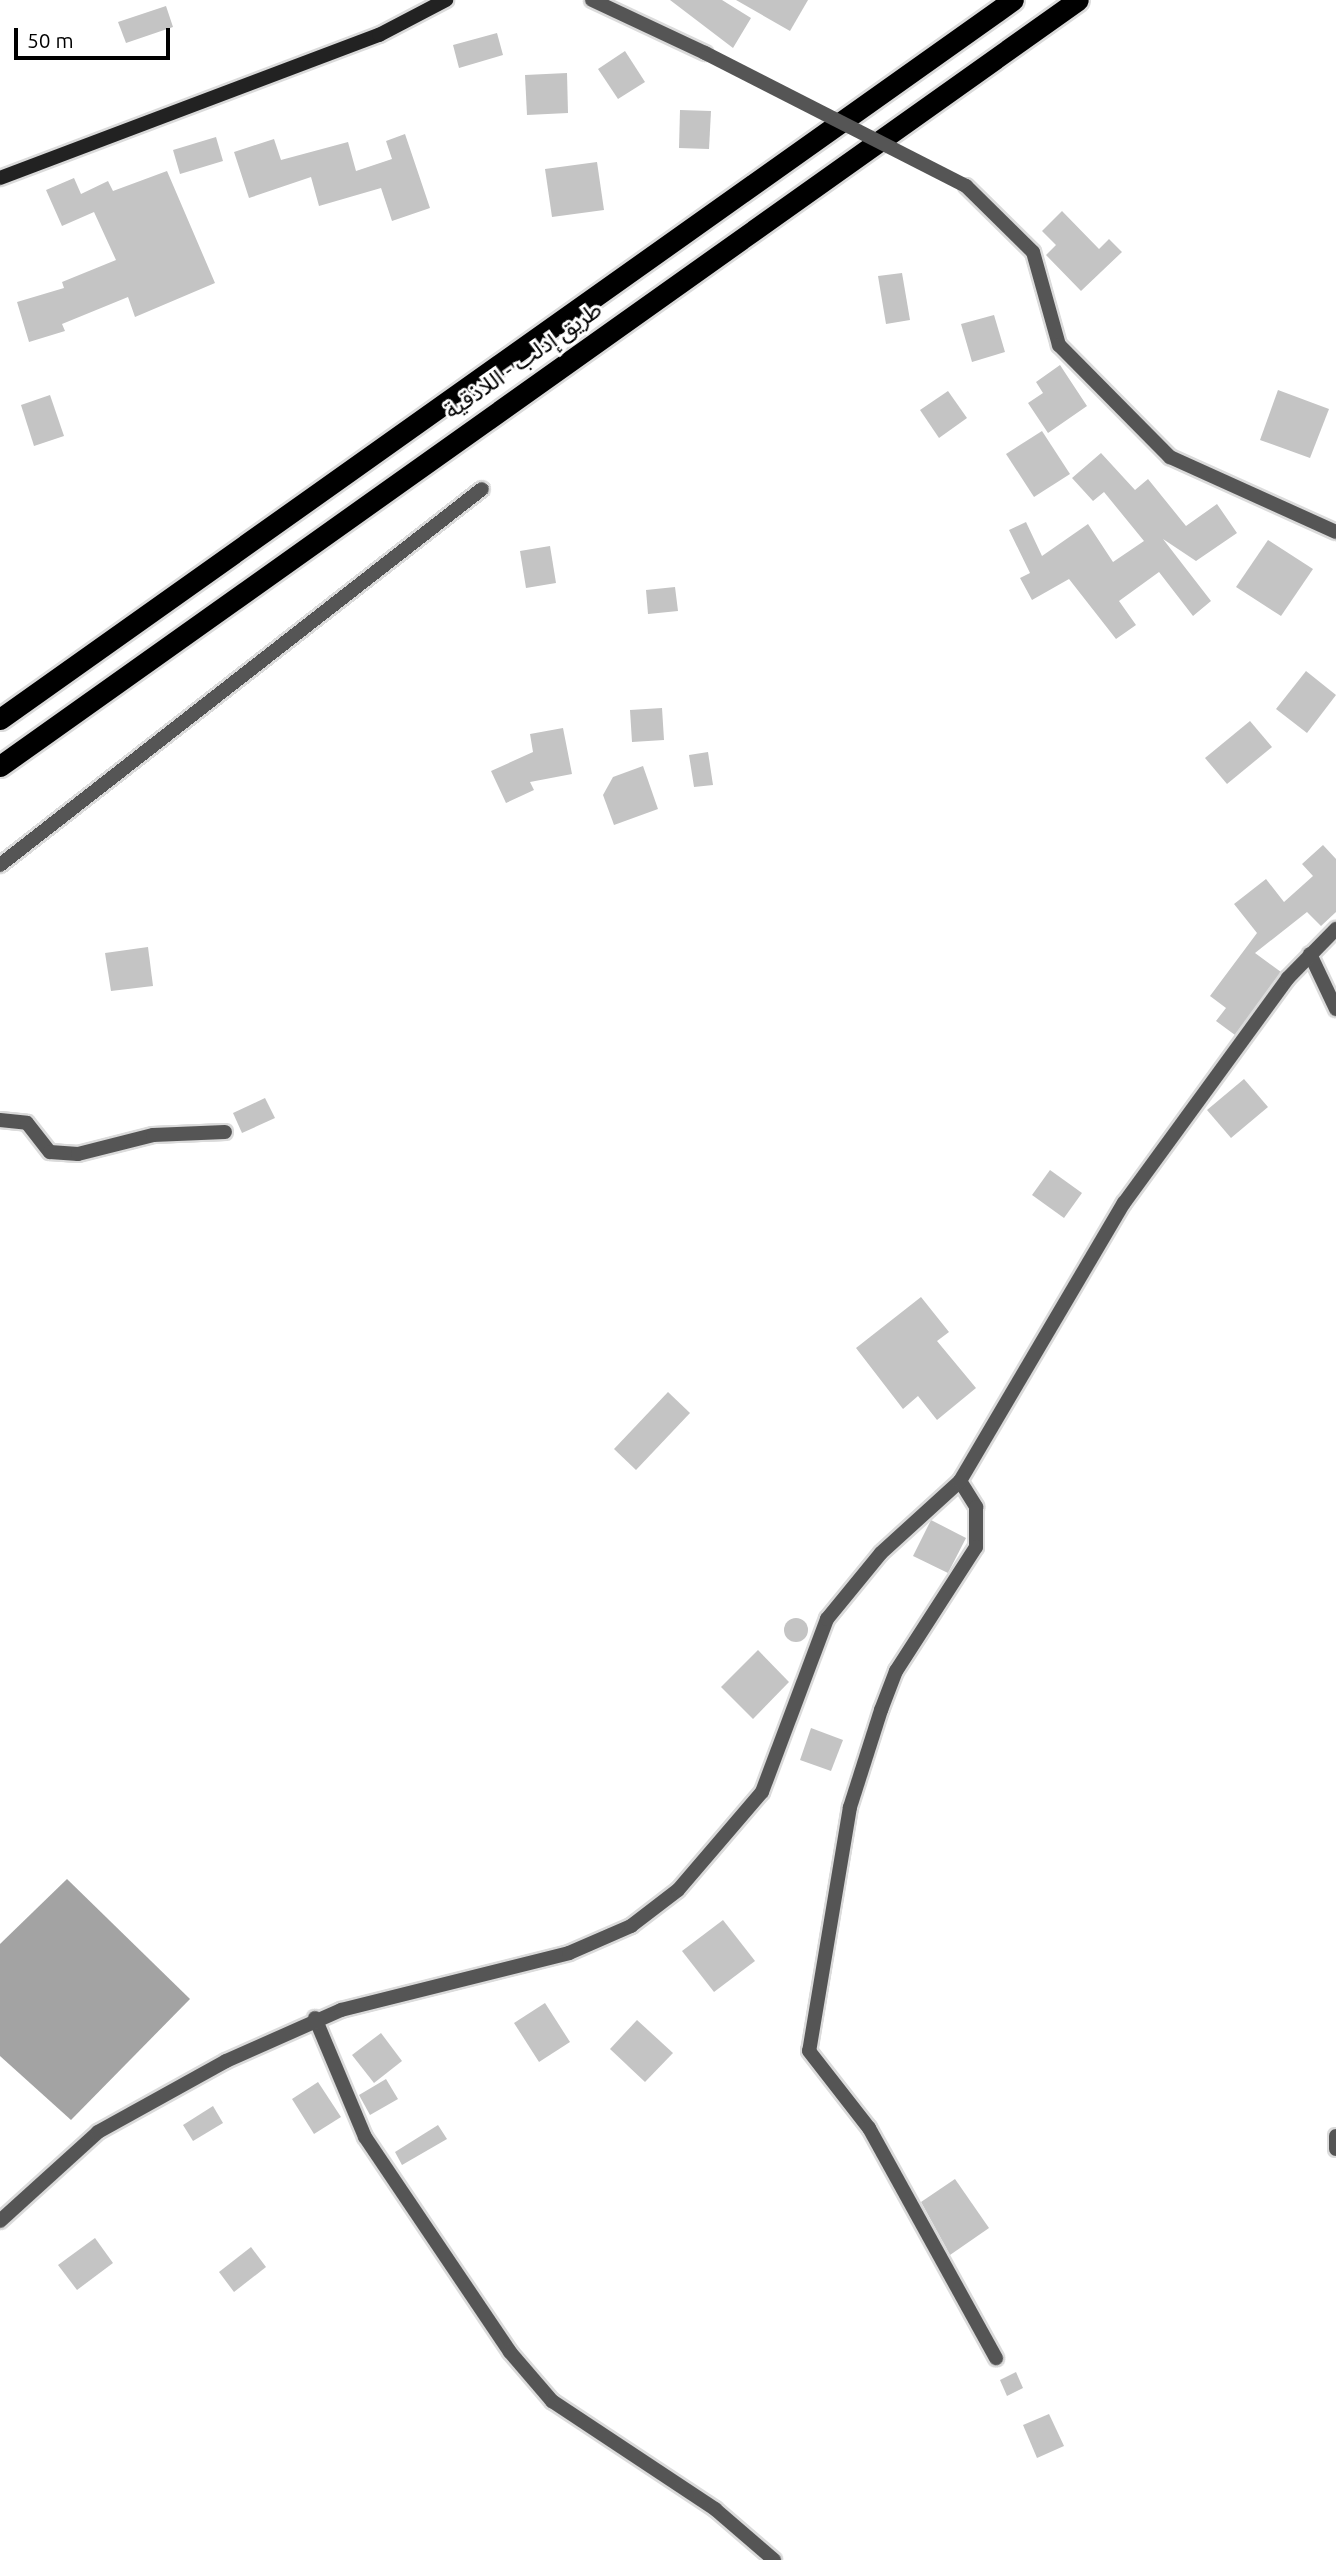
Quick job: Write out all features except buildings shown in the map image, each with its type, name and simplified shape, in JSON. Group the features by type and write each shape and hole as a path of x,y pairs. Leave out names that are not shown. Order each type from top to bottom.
{"highway":[{"name":"طريق إدلب - اللاذقية","path":"0,719 1013,0"},
{"name":"طريق إدلب - اللاذقية","path":"0,766 1078,0"}],"main road":[{"path":"0,178 379,35 446,0"}],"street":[{"path":"592,0 705,53 966,186 1033,252 1059,345 1170,457 1336,533"},
{"path":"0,865 482,489"},
{"path":"0,2221 70,2154 121,2117 315,2018 569,1953 631,1926 678,1890 762,1792 827,1619 881,1553 960,1481 1124,1203 1310,954 1336,929"},
{"path":"1310,954 1336,1009"},
{"path":"0,1120 27,1123 50,1152 78,1154 153,1135 225,1132"},
{"path":"960,1481 976,1507 976,1547 896,1671 873,1734 850,1807 809,2051 869,2128 996,2358"},
{"path":"315,2018 365,2137 510,2352 552,2401 715,2509 774,2560"},
{"path":"1336,2136 1336,2149"}],"shaded area":[{"path":"67,1879 190,1999 71,2120 0,2056 0,1944"}]}
